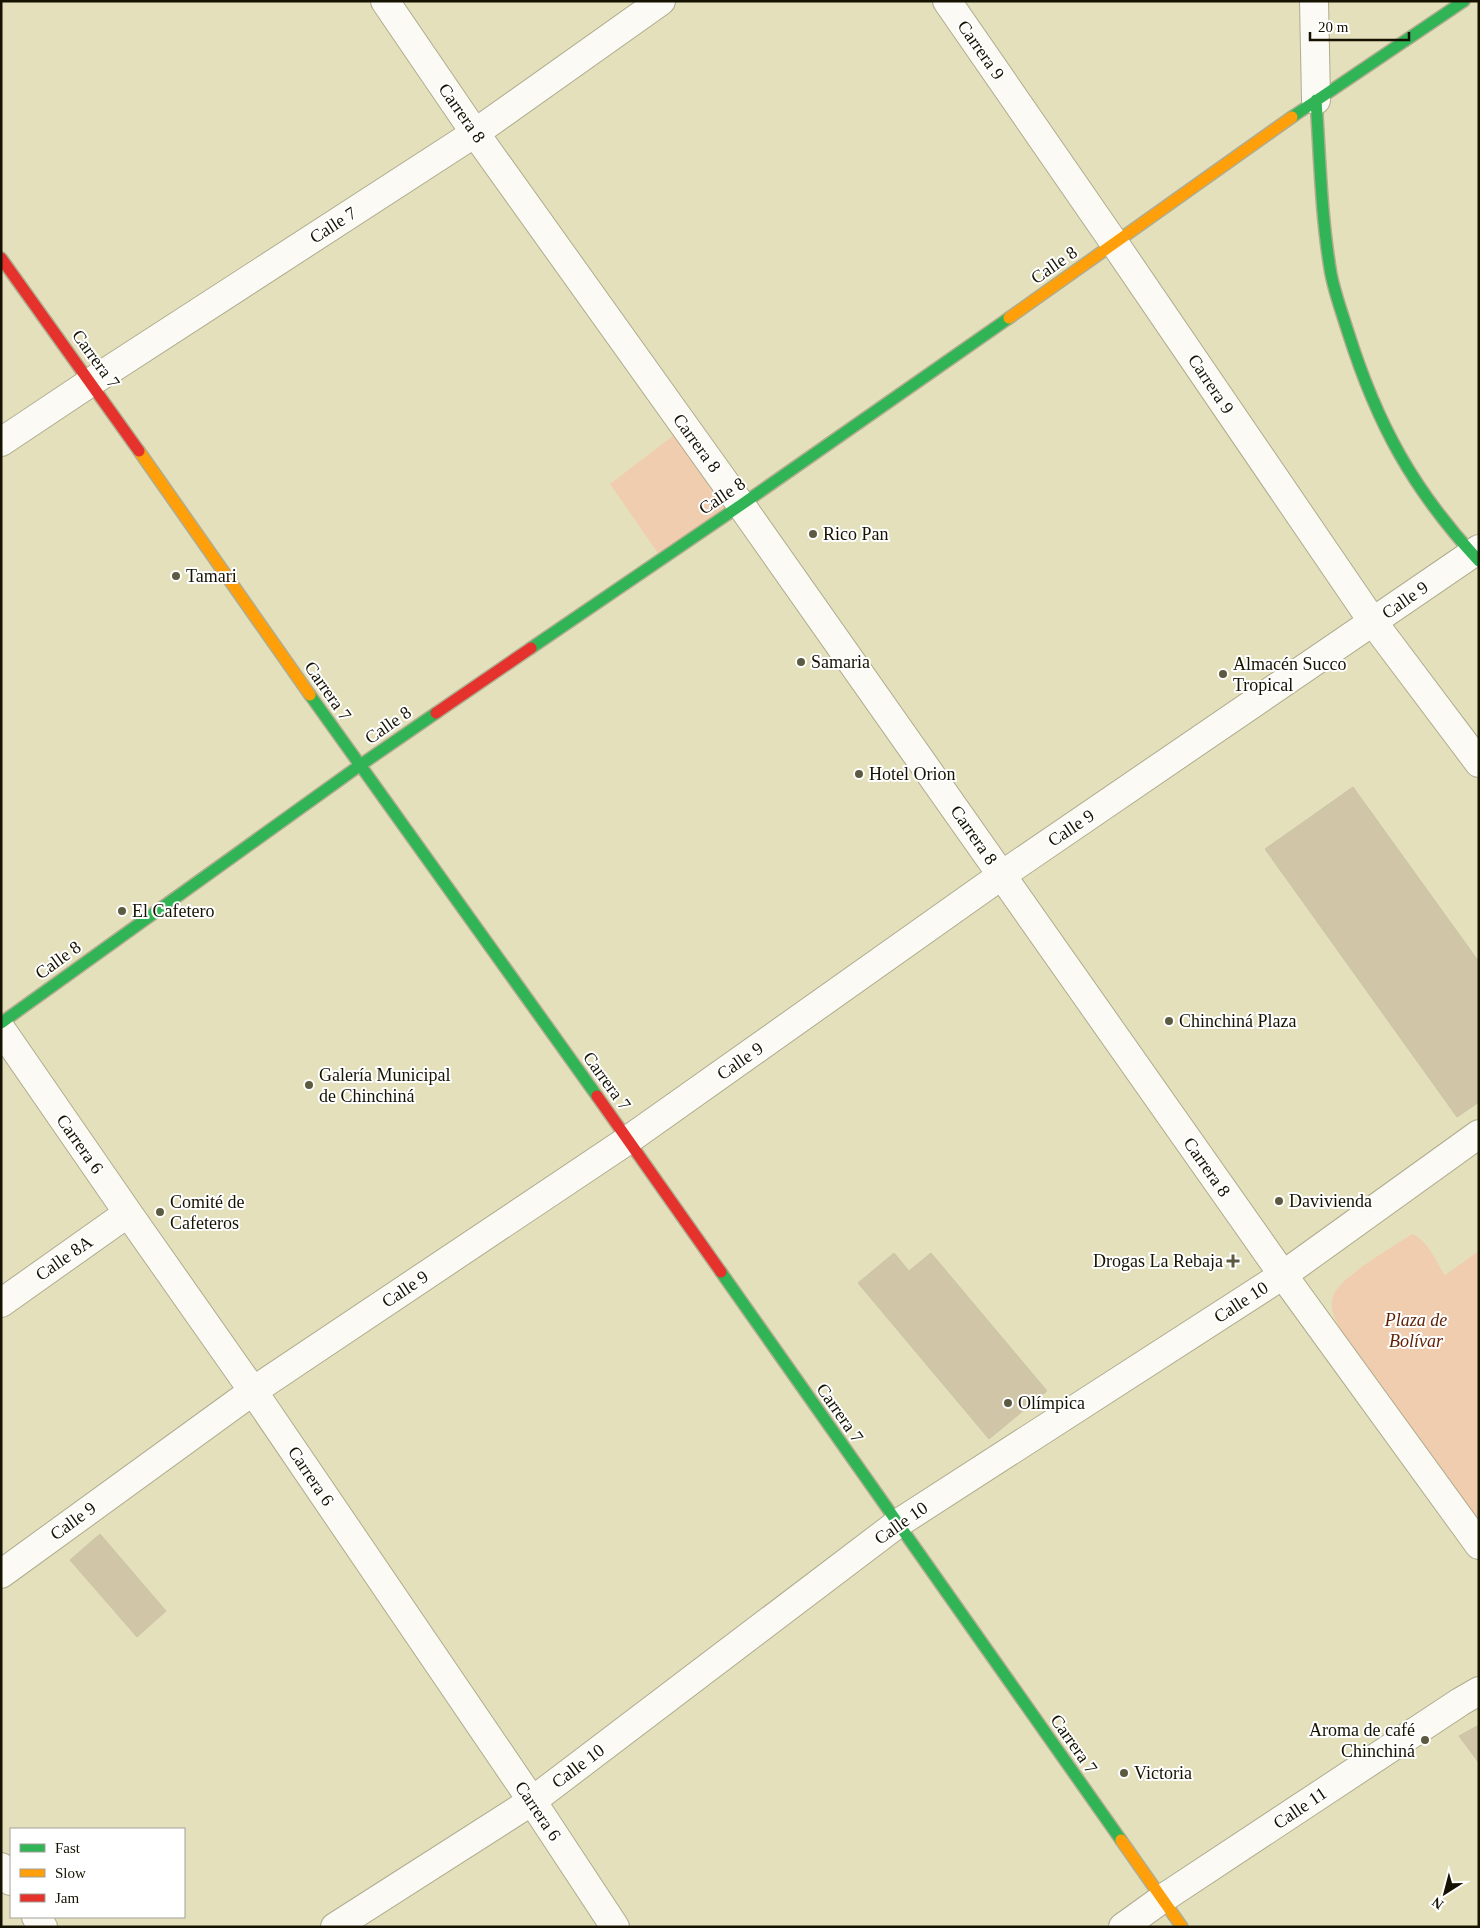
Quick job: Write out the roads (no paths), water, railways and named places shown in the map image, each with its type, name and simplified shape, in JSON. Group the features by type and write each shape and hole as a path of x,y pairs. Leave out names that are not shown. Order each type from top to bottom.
{"main road":[{"name":"Calle 8","path":"1,1022 359,766 741,505 1116,244 1316,100 1464,1"},
{"path":"1316,100 1322,194 1331,275 1353,349 1372,402 1416,486 1476,554"},
{"name":"Carrera 7","path":"1,258 91,382 359,766 628,1140 1182,1927"}],"street":[{"name":"Carrera 8","path":"385,1 475,133 741,505 1284,1275 1479,1545"},
{"name":"Calle 7","path":"1,442 475,133 661,1"},
{"name":"Carrera 9","path":"947,1 1116,244 1373,622 1479,763"},
{"path":"1314,1 1316,100"},
{"name":"Calle 9","path":"1,1574 253,1390 628,1140 1002,875 1476,554"},
{"name":"Carrera 6","path":"1,1030 253,1390 532,1801 615,1927"},
{"name":"Calle 10","path":"335,1927 532,1801 897,1524 1284,1275 1479,1134"},
{"name":"Calle 8A","path":"1,1303 128,1213"},
{"name":"Calle 11","path":"1123,1927 1162,1899 1479,1691"},
{"path":"1,1867 10,1880"}],"place":[{"name":"Rico Pan","path":"813,534"},
{"name":"Tamari","path":"176,576"},
{"name":"Samaria","path":"801,662"},
{"name":"Almacén Succo Tropical","path":"1223,674"},
{"name":"Hotel Orion","path":"859,774"},
{"name":"El Cafetero","path":"122,911"},
{"name":"Chinchiná Plaza","path":"1169,1021"},
{"name":"Galería Municipal de Chinchiná","path":"309,1085"},
{"name":"Davivienda","path":"1279,1201"},
{"name":"Comité de Cafeteros","path":"160,1212"},
{"name":"Drogas La Rebaja","path":"1233,1261"},
{"name":"Olímpica","path":"1008,1403"},
{"name":"Aroma de café Chinchiná","path":"1425,1740"},
{"name":"Victoria","path":"1124,1773"}],"park label":[{"name":"Plaza de Bolívar","path":"1416,1330"}]}
